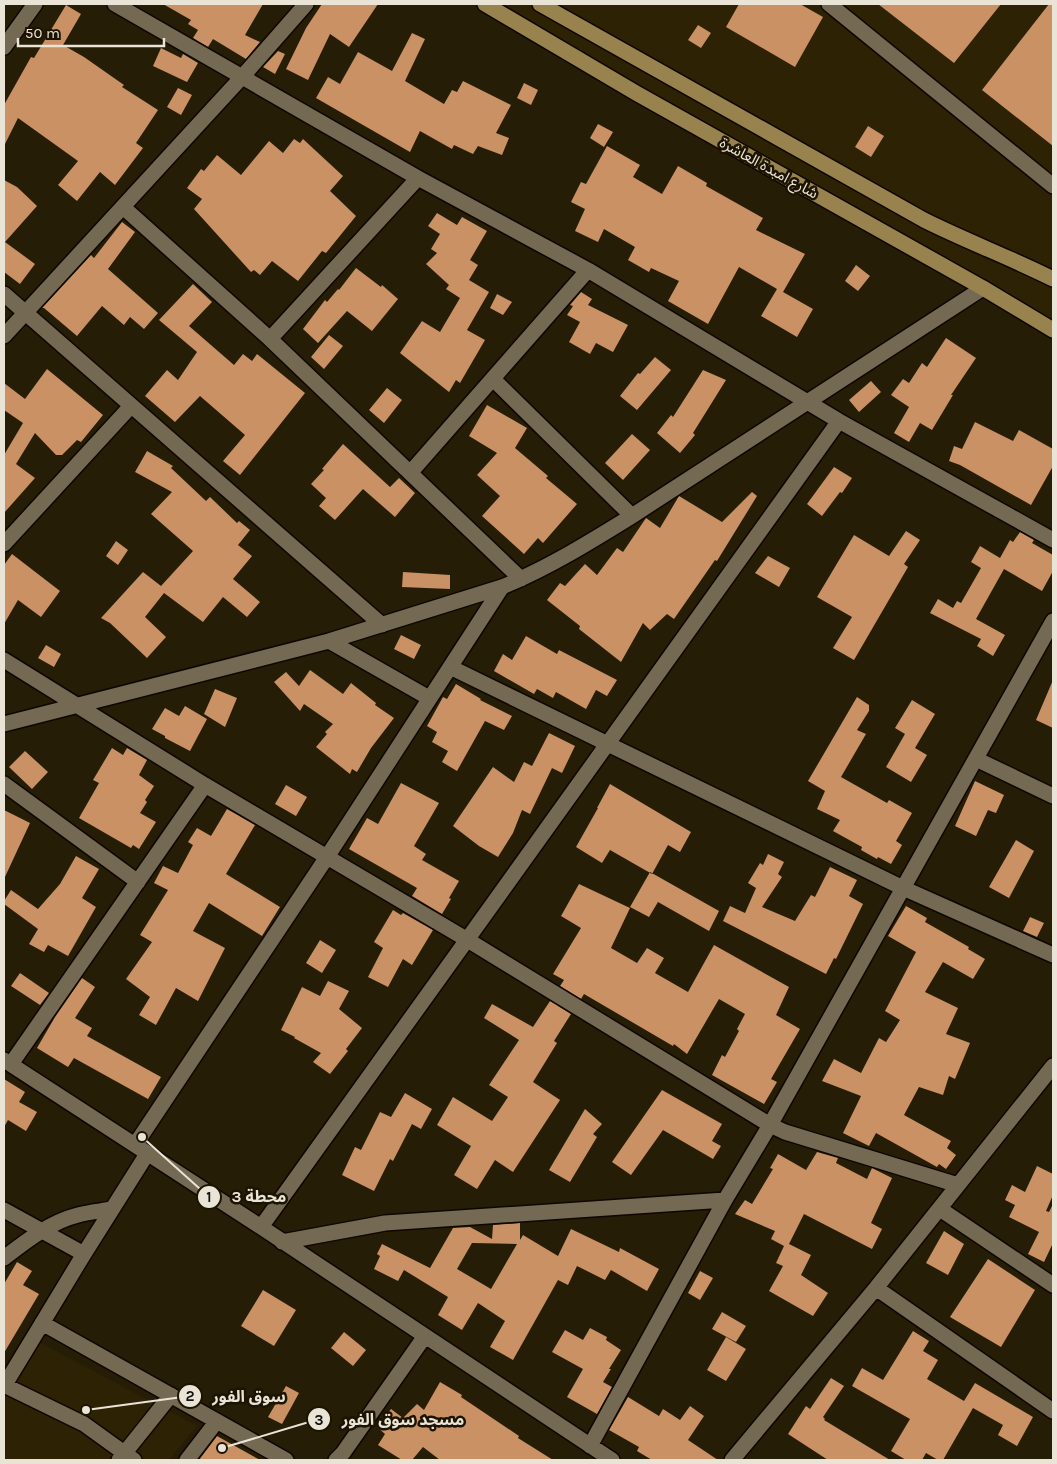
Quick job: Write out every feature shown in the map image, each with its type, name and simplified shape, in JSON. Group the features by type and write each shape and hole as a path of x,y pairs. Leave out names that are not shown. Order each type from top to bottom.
{"main road":[{"name":"شارع امبدة العاشرة","path":"485,4 748,157 983,288 1053,330"},
{"name":"شارع امبدة العاشرة","path":"540,4 924,220 1053,279"}],"street":[{"path":"4,47 35,4"},
{"path":"115,4 418,178 588,270 839,422 1053,540"},
{"path":"4,336 242,77 306,4"},
{"path":"829,4 1053,186"},
{"path":"270,339 418,178"},
{"path":"123,207 270,339 521,579"},
{"path":"410,473 588,270"},
{"path":"4,724 329,640 502,587 521,579 583,546 632,516 983,288"},
{"path":"4,294 382,625"},
{"path":"493,379 632,516"},
{"path":"4,544 131,406"},
{"path":"261,1227 839,422"},
{"path":"171,1395 126,1458 84,1424 4,1386 112,1209 141,1150 327,857 502,587"},
{"path":"590,1446 725,1200 770,1125 1053,621"},
{"path":"329,640 429,698"},
{"path":"4,660 205,785 466,939 770,1125 785,1132 958,1185"},
{"path":"450,667 903,888 1053,955"},
{"path":"976,758 1053,796"},
{"path":"4,784 138,882"},
{"path":"205,785 138,882 7,1062 261,1227 612,1460"},
{"path":"732,1460 876,1288 1053,1066"},
{"path":"282,1242 385,1224 725,1200"},
{"path":"4,1258 42,1231 77,1215 112,1209"},
{"path":"940,1209 1053,1285"},
{"path":"4,1210 84,1254"},
{"path":"876,1288 1053,1411"},
{"path":"42,1323 286,1460"},
{"path":"344,1458 425,1336"},
{"path":"187,1460 217,1421"}],"shaded area":[{"path":"494,4 1053,4 1053,321"},
{"path":"37,1341 197,1426 169,1460 4,1460 4,1395"}],"building":[{"path":"163,4 263,4 245,35 260,42 246,59 213,39 208,47 193,38 198,30 188,24 191,20"},
{"path":"322,4 378,4 349,47 330,34 308,80 286,69 306,28"},
{"path":"739,4 800,4 823,17 795,67 726,27"},
{"path":"878,4 1001,4 954,63"},
{"path":"1049,4 1053,4 1053,146 982,90"},
{"path":"66,5 81,14 63,45 84,57 124,85 122,87 158,110 136,143 143,148 115,185 100,172 77,201 58,185 78,161 18,118 4,146 4,105 31,57 34,58"},
{"path":"698,25 711,33 701,48 688,40"},
{"path":"412,33 425,39 405,81 444,104 452,90 457,92 463,81 511,105 496,133 509,138 502,155 478,146 473,154 454,145 452,149 420,131 410,152 316,98 328,77 340,84 358,52 392,71"},
{"path":"161,48 181,58 183,54 198,63 187,82 153,66"},
{"path":"278,51 285,54 275,74 263,67"},
{"path":"524,83 538,90 531,105 517,98"},
{"path":"178,88 192,95 181,115 167,107"},
{"path":"598,124 613,132 604,147 590,138"},
{"path":"868,126 884,136 871,157 855,147"},
{"path":"294,139 300,143 303,139 343,176 330,191 356,216 326,253 322,251 298,281 272,261 260,275 254,270 251,272 194,209 202,199 187,188 201,169 204,171 217,155 241,175 269,141 283,153"},
{"path":"607,146 640,165 633,177 662,194 678,166 707,183 706,186 763,218 756,230 805,254 783,292 813,309 797,337 761,316 777,289 739,267 708,324 668,301 679,281 651,268 649,272 628,260 635,247 604,229 598,242 575,231 585,209 571,202 581,182 586,184"},
{"path":"4,180 17,187 37,206 5,242 35,264 20,284 4,272"},
{"path":"437,213 457,225 462,217 487,231 470,260 478,265 469,280 489,292 467,330 485,340 460,383 456,380 449,392 400,353 422,321 440,332 460,298 446,289 449,285 426,264 437,253 431,249 440,234 428,226"},
{"path":"122,222 135,232 108,269 158,313 144,329 130,317 124,325 102,306 77,336 42,308 91,255 94,258"},
{"path":"856,265 870,276 858,291 845,281"},
{"path":"356,268 381,287 382,285 398,299 372,331 347,311 318,343 303,329 325,300 327,302 339,290"},
{"path":"193,284 212,302 189,326 234,365 243,354 252,361 257,354 305,393 240,475 223,461 245,435 200,396 175,422 145,396 167,370 178,380 197,352 159,320"},
{"path":"581,292 592,299 588,305 628,325 613,352 596,343 590,354 569,342 580,322 567,315 573,306 570,305"},
{"path":"497,294 512,302 503,315 490,308"},
{"path":"329,335 343,346 324,369 311,357"},
{"path":"946,338 976,358 951,395 953,395 932,430 920,423 909,442 894,433 909,407 891,395 903,379 909,383 922,363 927,367"},
{"path":"655,357 671,370 637,410 620,396 638,373 640,374"},
{"path":"47,369 103,415 81,442 77,440 62,455 56,455 35,433 16,464 35,478 4,513 4,455 23,423 4,410 4,383 25,399"},
{"path":"703,370 726,380 693,433 695,435 680,453 657,433 671,415 673,417"},
{"path":"871,381 881,392 859,412 849,400"},
{"path":"387,388 402,400 384,423 369,410"},
{"path":"487,405 527,428 515,448 577,504 543,543 538,538 524,554 482,516 500,496 477,475 497,453 469,436"},
{"path":"975,422 1013,441 1019,430 1053,449 1053,466 1031,505 960,465 949,461 954,446 962,449"},
{"path":"632,434 650,450 623,480 605,463"},
{"path":"343,444 390,487 399,478 415,493 395,517 363,489 335,520 319,506 326,498 311,484"},
{"path":"147,451 173,466 171,468 206,501 210,497 237,523 239,521 250,530 238,545 252,556 233,579 260,602 247,617 223,597 203,622 164,593 145,617 166,637 147,658 110,623 101,618 143,572 161,586 193,551 151,514 172,492 135,472"},
{"path":"834,467 852,478 822,516 807,504"},
{"path":"752,492 757,496 717,561 715,560 674,619 667,614 650,630 643,623 621,662 579,629 580,626 547,600 560,583 565,586 585,564 597,575 617,548 623,552 646,518 660,528 679,496 722,522"},
{"path":"906,531 920,540 904,564 908,567 854,660 833,648 852,617 817,597 854,535 889,556"},
{"path":"1020,532 1034,540 1032,543 1053,555 1053,571 1042,591 1004,569 976,619 1005,635 993,656 977,646 981,639 930,613 938,599 953,608 957,601 961,603 981,568 971,562 980,546 1000,558 1010,540 1013,542"},
{"path":"116,541 128,550 118,565 106,556"},
{"path":"12,554 60,591 41,617 18,600 4,624 4,565"},
{"path":"768,556 790,568 779,587 755,573"},
{"path":"403,572 450,575 450,589 402,587"},
{"path":"401,635 421,645 414,659 394,649"},
{"path":"526,636 557,654 559,650 617,680 607,696 596,690 586,709 556,692 553,698 537,689 534,694 494,671 503,654 512,660"},
{"path":"46,645 61,654 54,667 38,658"},
{"path":"310,670 343,694 351,683 376,703 375,705 394,718 371,748 357,772 352,769 350,774 316,747 327,734 325,732 333,724 304,704 300,711 274,682 286,672 299,686"},
{"path":"1053,680 1053,728 1036,720"},
{"path":"456,684 480,700 512,716 504,730 485,721 457,771 442,762 448,751 432,742 437,732 427,726 443,697 447,699"},
{"path":"215,689 237,698 225,727 204,714"},
{"path":"857,697 869,705 869,711 857,730 866,734 841,777 887,803 889,800 912,813 896,841 902,845 891,864 861,850 862,847 833,831 840,820 817,809 825,791 808,781"},
{"path":"912,700 935,714 915,748 927,755 911,782 886,767 905,734 895,728"},
{"path":"185,706 207,719 190,751 152,729 165,708 179,716"},
{"path":"549,733 575,746 562,773 552,768 530,814 522,810 513,833 498,857 479,846 453,826 493,767 514,782 524,762 532,766"},
{"path":"112,748 123,755 127,748 147,760 139,775 154,786 145,800 147,802 140,813 156,822 139,849 133,845 131,848 79,818 99,783 93,780"},
{"path":"25,751 48,772 32,789 9,767"},
{"path":"975,781 1004,795 996,813 988,810 976,836 955,826"},
{"path":"401,783 439,803 414,846 426,854 422,860 459,881 442,914 412,896 417,888 349,849 367,818 378,824"},
{"path":"610,784 691,832 680,852 668,845 652,874 610,850 602,863 576,847"},
{"path":"286,785 307,797 296,816 275,804"},
{"path":"227,809 255,825 226,874 280,907 262,936 209,903 193,931 225,948 198,1001 176,988 156,1025 139,1015 150,997 126,979 152,942 140,935 168,890 154,883 163,866 178,873 193,845 188,842 197,828 211,836"},
{"path":"4,810 30,823 4,879"},
{"path":"1016,840 1034,851 1009,898 989,887"},
{"path":"768,854 784,862 778,874 782,877 762,907 795,921 811,895 815,897 830,867 857,880 849,896 863,904 836,959 834,958 826,974 723,921 730,906 745,913 756,888 748,883 760,863 763,865"},
{"path":"76,856 99,869 82,898 96,907 68,956 48,945 44,952 29,944 38,929 4,904 4,901 11,890 38,909 60,884"},
{"path":"650,872 719,911 709,931 658,902 649,917 630,907"},
{"path":"579,884 630,908 611,948 637,963 647,948 664,958 655,973 688,992 714,945 789,987 776,1015 800,1029 771,1079 777,1082 764,1104 712,1075 722,1055 725,1057 739,1031 737,1029 745,1014 719,999 687,1054 674,1044 673,1046 584,994 581,999 560,986 564,980 553,974 581,928 561,916"},
{"path":"906,906 927,918 925,922 969,947 968,949 985,959 973,979 943,962 925,992 958,1008 946,1034 970,1043 955,1079 949,1076 943,1095 919,1087 904,1115 951,1141 947,1148 956,1155 946,1169 939,1164 937,1167 876,1133 869,1146 843,1133 861,1096 822,1081 834,1059 861,1073 879,1038 886,1042 900,1020 885,1011 916,952 888,936"},
{"path":"393,910 401,915 403,913 433,930 412,965 403,959 388,987 368,977 383,948 374,942"},
{"path":"1030,917 1044,923 1037,937 1023,931"},
{"path":"320,940 336,950 322,973 306,963"},
{"path":"20,973 49,993 40,1005 11,986"},
{"path":"82,978 95,987 75,1018 92,1028 87,1036 161,1077 148,1099 74,1058 68,1067 37,1048 55,1017"},
{"path":"328,981 349,991 339,1009 362,1028 346,1049 348,1051 330,1074 313,1062 321,1053 281,1030 302,987 320,996"},
{"path":"550,1001 571,1014 554,1041 557,1043 533,1082 560,1100 513,1172 495,1160 477,1189 454,1175 471,1146 437,1125 453,1097 492,1121 508,1097 489,1085 519,1040 484,1018 492,1004 533,1027"},
{"path":"4,1079 25,1092 19,1102 37,1112 26,1131 8,1120 4,1127"},
{"path":"662,1090 722,1124 712,1141 721,1146 713,1159 663,1130 631,1175 612,1162"},
{"path":"405,1093 432,1109 421,1129 412,1124 393,1161 390,1159 374,1191 342,1175 355,1147 361,1150 380,1112 391,1117"},
{"path":"585,1109 602,1124 593,1134 597,1137 570,1182 549,1170"},
{"path":"817,1152 838,1158 836,1163 867,1179 872,1168 892,1178 871,1223 882,1229 872,1249 804,1214 789,1244 811,1255 801,1275 828,1293 813,1316 769,1291 783,1266 776,1263 784,1246 771,1239 775,1231 735,1214 745,1200 752,1204 773,1169 770,1168 778,1154 806,1170"},
{"path":"1037,1166 1053,1174 1053,1195 1046,1211 1049,1212 1053,1204 1053,1243 1044,1262 1028,1254 1039,1232 1009,1217 1015,1205 1005,1200 1012,1185 1025,1192"},
{"path":"520,1223 520,1240 523,1235 558,1256 571,1229 619,1252 620,1248 659,1269 647,1291 611,1270 605,1280 577,1266 568,1285 558,1280 513,1360 490,1347 505,1321 478,1303 462,1330 438,1315 448,1297 404,1270 398,1281 374,1269 380,1256 377,1254 382,1244 430,1268 453,1228 470,1227 492,1239 493,1225","holes":["472,1243 517,1244 491,1289 457,1269"]},
{"path":"944,1231 964,1244 948,1275 926,1263"},
{"path":"988,1259 1035,1290 1001,1347 950,1317"},
{"path":"17,1262 32,1271 23,1285 39,1294 4,1353 4,1284"},
{"path":"700,1271 713,1278 700,1300 688,1293"},
{"path":"263,1290 296,1310 274,1346 241,1326"},
{"path":"722,1312 746,1326 736,1342 712,1329"},
{"path":"590,1328 607,1337 606,1340 621,1350 603,1382 612,1387 597,1414 567,1397 583,1369 552,1352 565,1330 583,1340"},
{"path":"913,1331 929,1341 923,1351 938,1360 927,1379 964,1401 975,1383 1033,1417 1017,1446 998,1435 1003,1425 973,1408 943,1460 938,1460 926,1453 922,1460 906,1460 891,1451 910,1419 852,1386 862,1368 883,1380"},
{"path":"344,1332 366,1350 353,1366 331,1348"},
{"path":"726,1337 746,1349 726,1381 707,1370"},
{"path":"831,1378 844,1386 823,1417 824,1420 890,1460 828,1460 788,1434 806,1406 810,1409"},
{"path":"440,1382 462,1395 461,1397 519,1436 518,1438 553,1460 440,1460 423,1447 412,1460 402,1460 378,1445 385,1434 377,1427 391,1409 403,1418 417,1404 424,1410"},
{"path":"286,1386 299,1393 282,1424 268,1417"},
{"path":"628,1397 659,1416 663,1409 680,1420 690,1406 704,1416 688,1440 718,1460 652,1460 637,1451 639,1447 609,1430"},
{"path":"217,1436 260,1460 199,1460"}],"place":[{"name":"محطة 3","path":"142,1137"},
{"name":"سوق الفور","path":"86,1410"},
{"name":"مسجد سوق الفور","path":"222,1448"}]}
